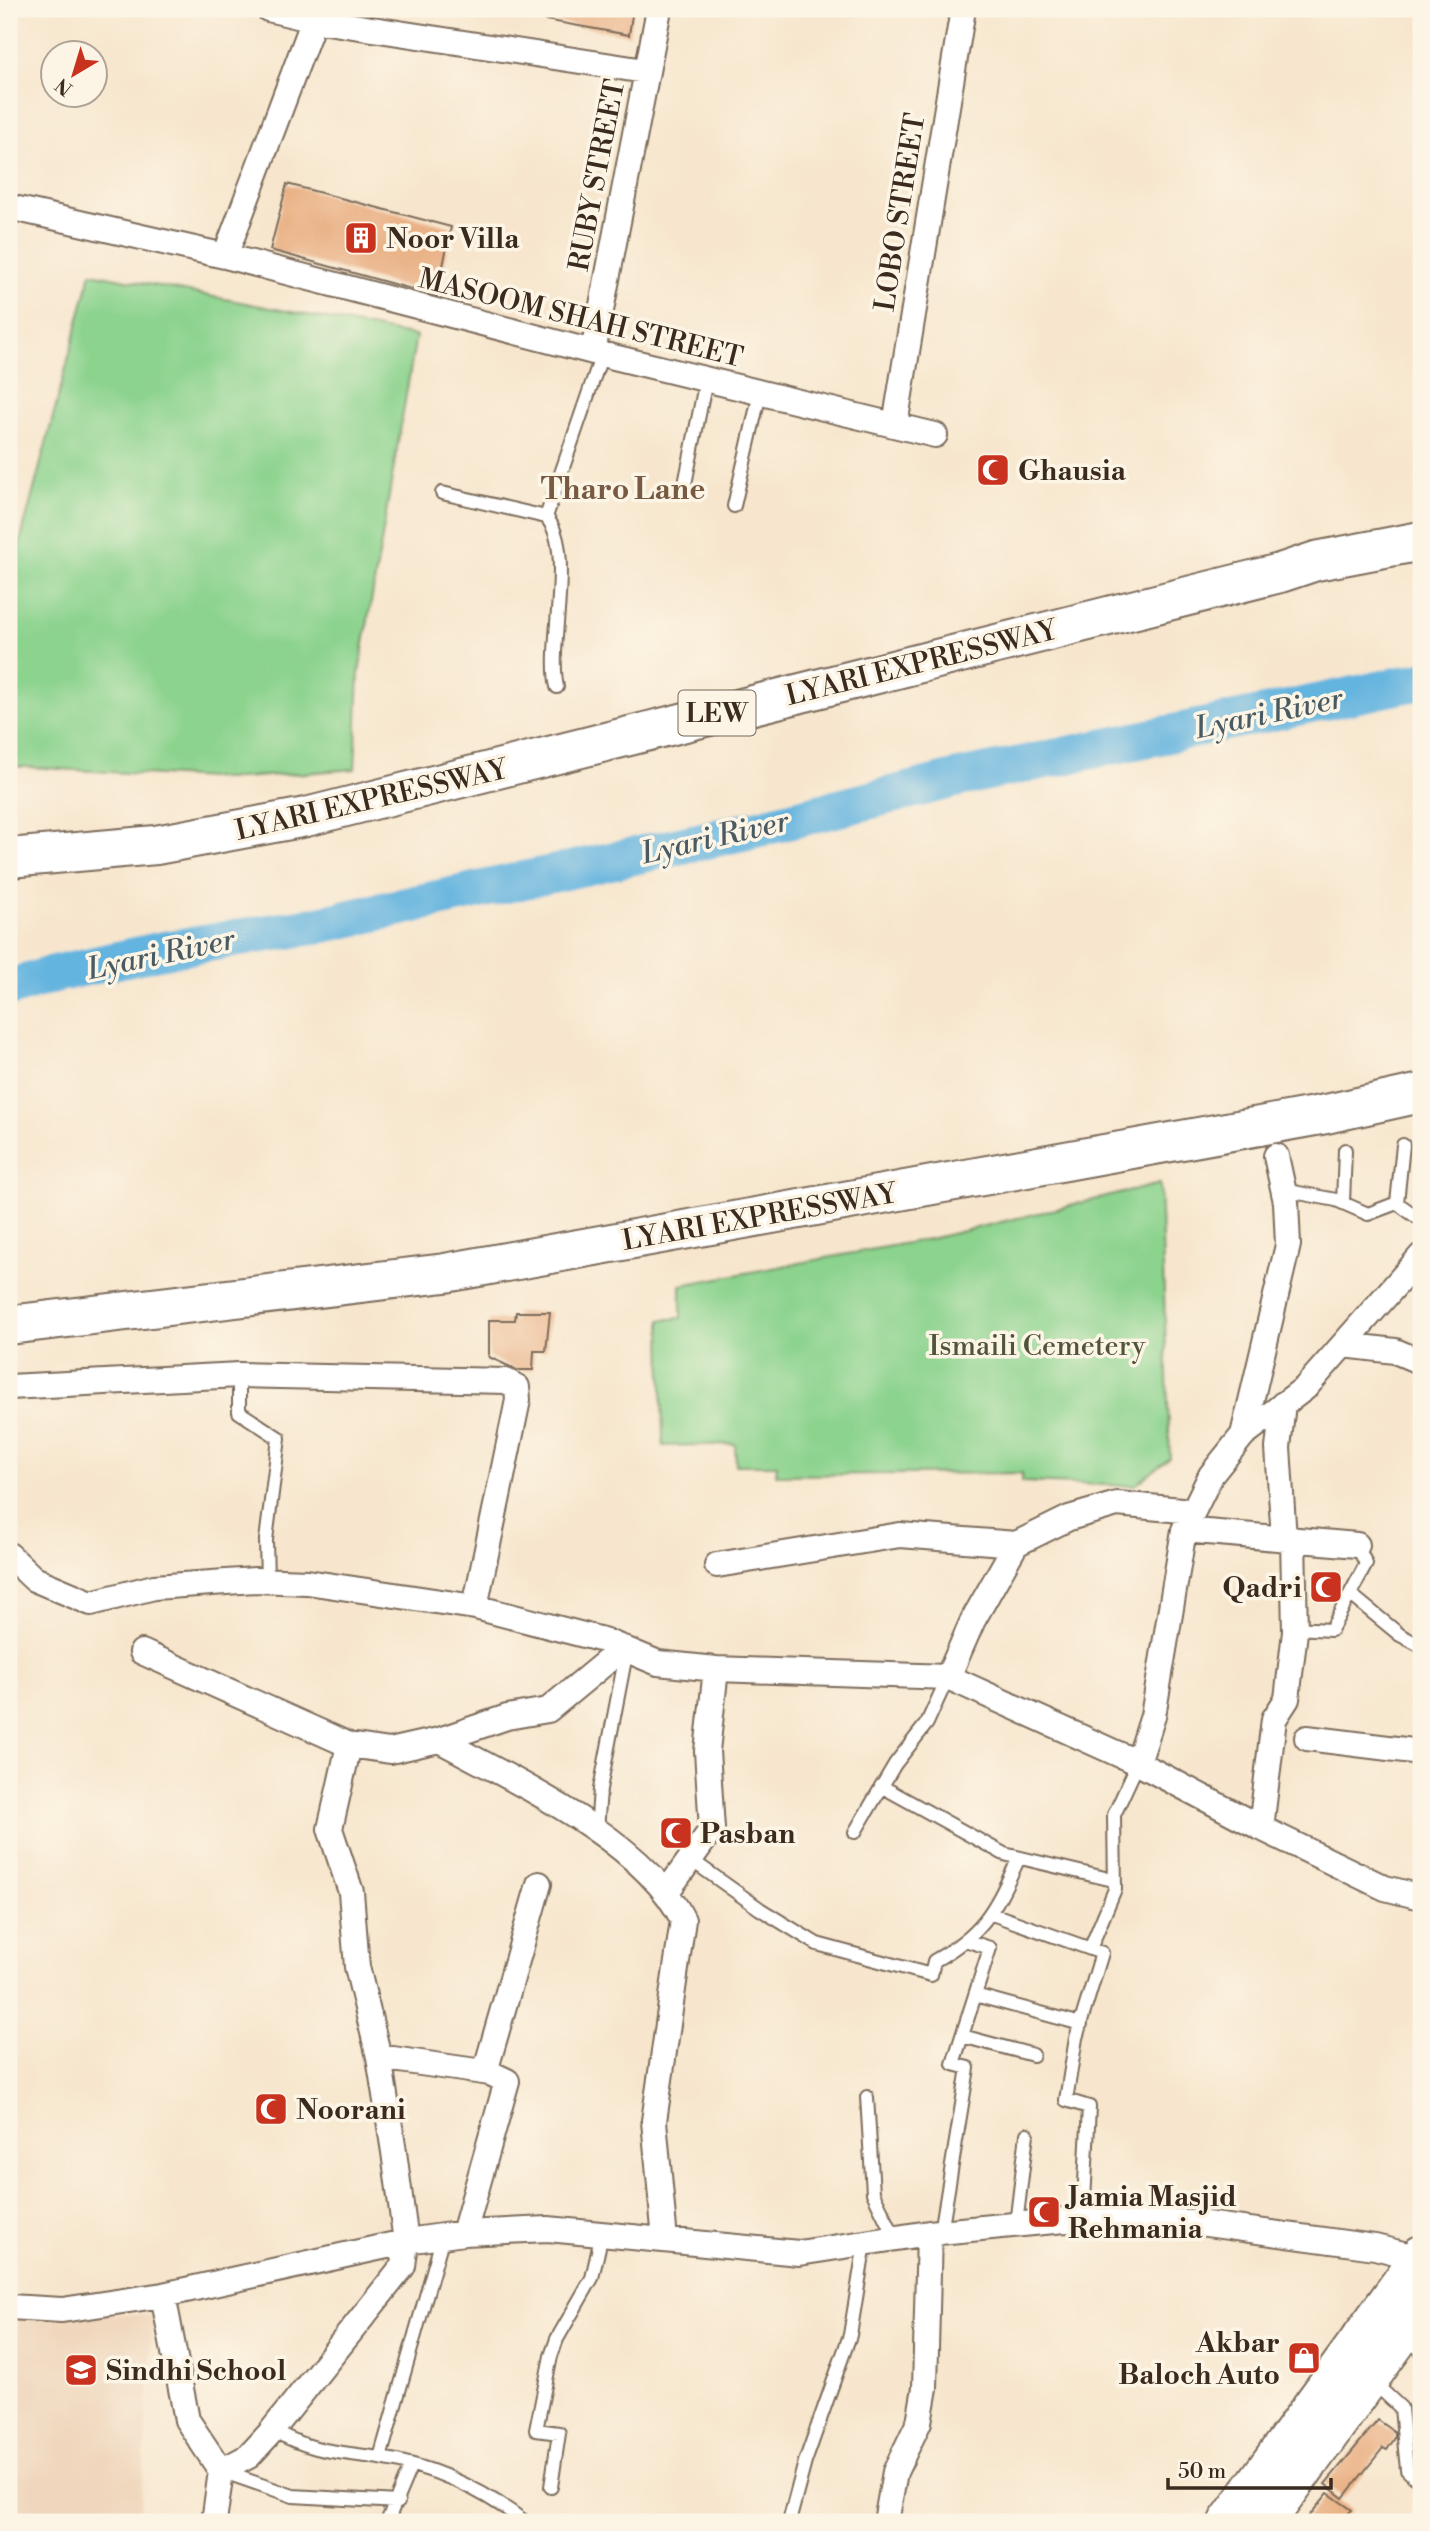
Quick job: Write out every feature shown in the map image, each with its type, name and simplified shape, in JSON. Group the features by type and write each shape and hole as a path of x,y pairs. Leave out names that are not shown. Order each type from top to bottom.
{"main road":[{"name":"LEW","path":"1316,561 1421,528"},
{"name":"LYARI EXPRESSWAY","path":"9,859 156,845 306,817 1280,573 1316,561 1421,541"},
{"name":"LYARI EXPRESSWAY","path":"9,1325 445,1273 1325,1114 1421,1094"},
{"path":"1325,1114 1412,1131"},
{"path":"1228,2522 1420,2256"},
{"path":"1266,2522 1369,2379 1415,2331"}],"street":[{"path":"268,9 646,71"},
{"name":"RUBY STREET","path":"598,353 659,9"},
{"name":"LOBO STREET","path":"895,425 963,9"},
{"path":"225,256 316,15"},
{"name":"MASOOM SHAH STREET","path":"9,207 225,256 598,353 935,435"},
{"path":"1243,1435 1288,1245 1283,1190 1276,1156"},
{"path":"1138,1763 1153,1716 1188,1520 1211,1475 1243,1435 1305,1388 1421,1256"},
{"path":"1344,1345 1395,1350 1421,1362"},
{"path":"9,1387 239,1375 506,1381 517,1387 518,1399 475,1607"},
{"path":"1261,1828 1274,1719 1287,1699 1295,1628 1278,1448 1283,1404"},
{"path":"717,1565 900,1535 1016,1544 1069,1518 1117,1504 1288,1539 1357,1545"},
{"path":"948,1677 973,1620 1016,1544"},
{"path":"9,1555 34,1578 90,1603 153,1587 267,1580 307,1582 475,1607 624,1649 658,1663 716,1669 948,1677 1138,1763 1261,1828 1385,1888 1421,1897"},
{"path":"142,1652 349,1745 390,1751 439,1740 507,1717 548,1710 624,1649"},
{"path":"666,1892 712,1829 708,1751 716,1669"},
{"path":"1307,1738 1421,1752"},
{"path":"439,1740 569,1810 626,1854 666,1892 674,1901 683,1920 654,2121 665,2240"},
{"path":"220,2471 249,2456 403,2266 406,2242 379,2057 357,1967 351,1892 330,1829 349,1745"},
{"path":"485,2072 539,1884"},
{"path":"379,2057 485,2072 507,2081 454,2235"},
{"path":"9,2307 62,2310 163,2294 406,2242 454,2235 548,2229 799,2253 935,2232 1016,2224 1083,2220 1192,2222 1375,2247 1420,2256"},
{"path":"886,2522 895,2472 919,2422 925,2388 935,2232"},
{"path":"163,2294 187,2420 220,2471 214,2522"}],"lane":[{"path":"546,517 598,353"},
{"path":"685,484 706,380"},
{"path":"734,506 760,393"},
{"path":"442,494 546,517 556,527 559,579 557,687"},
{"path":"1397,1203 1412,1131"},
{"path":"1343,1203 1345,1150"},
{"path":"1283,1190 1343,1203 1368,1214 1397,1203"},
{"path":"1397,1203 1421,1220"},
{"path":"239,1375 239,1412 279,1438 266,1540 267,1580"},
{"path":"1295,1628 1331,1630 1366,1564 1357,1545"},
{"path":"1350,1594 1400,1635 1421,1646"},
{"path":"597,1831 600,1789 624,1649"},
{"path":"855,1832 881,1786 927,1723 948,1677"},
{"path":"1421,1687 1421,1752"},
{"path":"1090,1949 1115,1889 1114,1815 1138,1763"},
{"path":"881,1786 1004,1854 1113,1880"},
{"path":"690,1859 808,1938 861,1958 931,1975 934,1961 981,1929 992,1914 1019,1858"},
{"path":"992,1914 1102,1953 1081,2024 1066,2100 1089,2107 1083,2220"},
{"path":"935,2232 968,2068 953,2064 990,1948 965,1940"},
{"path":"975,1995 1081,2024"},
{"path":"962,2036 1033,2055"},
{"path":"867,2097 873,2193 895,2238"},
{"path":"1016,2224 1027,2134"},
{"path":"551,2487 559,2433 536,2430 551,2356 557,2339 592,2278 602,2234"},
{"path":"380,2458 454,2235"},
{"path":"789,2522 805,2462 850,2334 865,2243"},
{"path":"1369,2379 1401,2408 1407,2470 1421,2483"},
{"path":"272,2430 313,2450 380,2458 411,2465 474,2487 525,2522"},
{"path":"387,2522 398,2502 411,2465"},
{"path":"220,2471 293,2497 398,2502"}],"shaded area":[{"name":"Sindhi School","path":"18,2307 153,2316 140,2522 9,2522 9,2424"}],"green space":[{"path":"91,273 416,336 359,673 355,769 227,779 9,766 9,584"},
{"name":"Ismaili Cemetery","path":"1160,1184 1170,1458 1134,1486 1022,1482 1022,1473 776,1475 777,1465 736,1465 735,1444 663,1446 661,1320 681,1318 681,1285 934,1238"},
{"path":"1409,2406 1417,2413 1421,2408 1421,2482 1407,2470 1403,2415"}],"building":[{"path":"535,9 633,9 629,35 534,18"},
{"name":"Noor Villa","path":"287,184 451,227 437,296 270,250"},
{"path":"516,1312 550,1312 546,1351 534,1351 533,1370 517,1370 489,1357 489,1320 515,1320"},
{"path":"1378,2420 1395,2432 1395,2438 1387,2450 1383,2448 1343,2498 1325,2484"},
{"path":"1328,2493 1352,2510 1340,2522 1304,2522"}],"waterway":[{"name":"Lyari River","path":"9,988 54,974 158,951 319,925 743,832 959,778 1421,681"}],"place":[{"name":"Noor Villa","path":"361,238"},
{"name":"Ghausia","path":"993,470"},
{"name":"Qadri","path":"1326,1587"},
{"name":"Pasban","path":"676,1833"},
{"name":"Noorani","path":"271,2109"},
{"name":"Jamia Masjid Rehmania","path":"1044,2212"},
{"name":"Akbar Baloch Auto","path":"1304,2358"},
{"name":"Sindhi School","path":"81,2370"}],"district":[{"name":"Tharo Lane","path":"623,489"}]}
